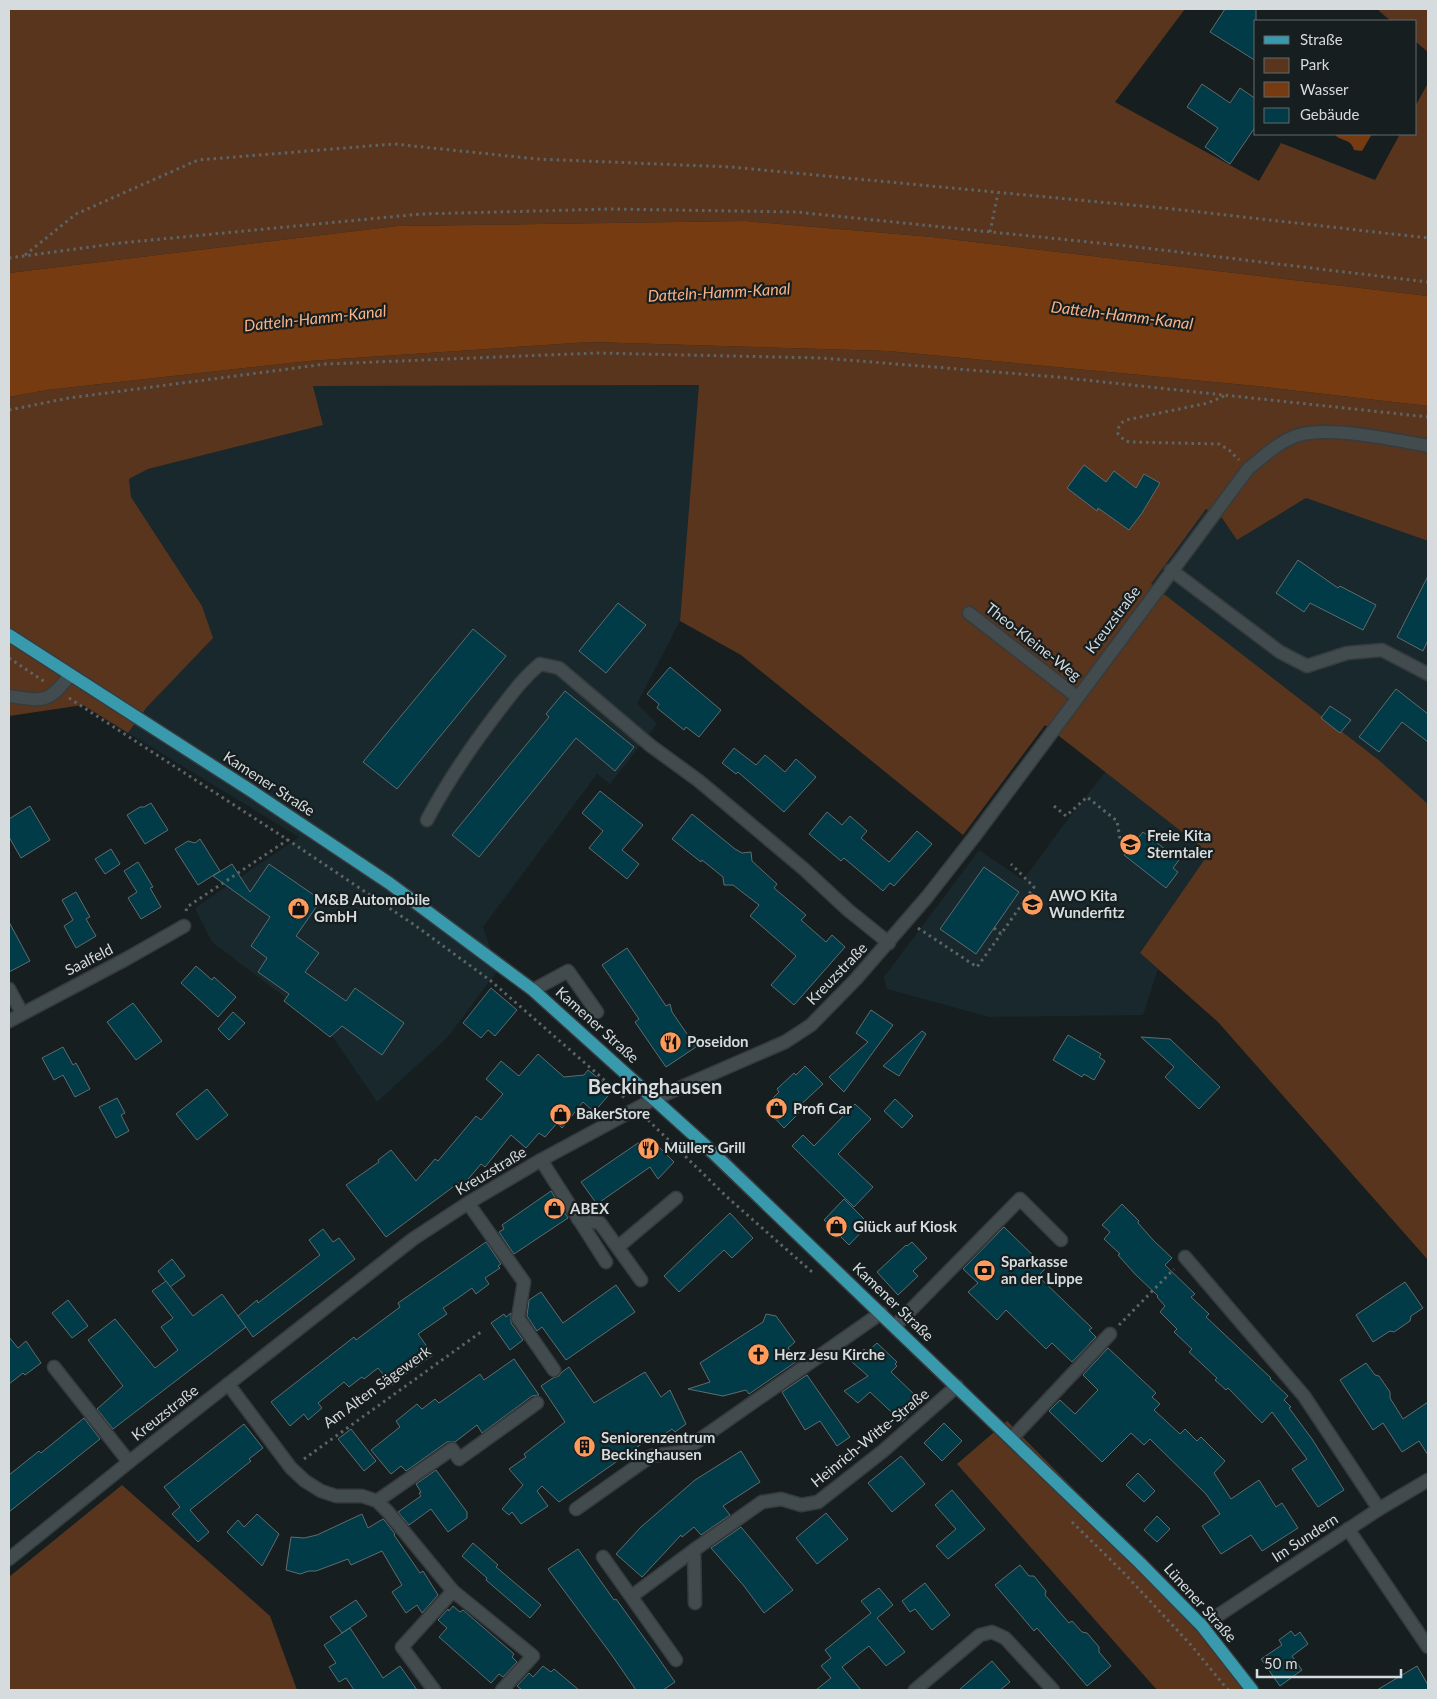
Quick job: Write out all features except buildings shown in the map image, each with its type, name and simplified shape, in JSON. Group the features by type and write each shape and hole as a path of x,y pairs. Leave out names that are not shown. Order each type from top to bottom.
{"main road":[{"name":"Kamener Straße","path":"9,635 389,883 533,990 707,1147 1140,1562"},
{"name":"Lünener Straße","path":"1140,1562 1202,1626 1252,1690"}],"street":[{"name":"Kreuzstraße","path":"9,1560 129,1462 413,1238 541,1160 654,1099 785,1042 810,1025 856,979 909,919 974,837 1248,469 1277,446 1299,435 1325,432 1382,437 1428,446"},
{"path":"1171,570 1280,652 1307,666 1347,652 1382,650 1428,674"},
{"name":"Theo-Kleine-Weg","path":"969,613 1077,697"},
{"name":"Kreuzstraße","path":"428,820 445,787 474,744 526,675 540,664 559,668 650,746 699,781 889,943"},
{"path":"9,696 38,700 50,697 58,691 70,675"},
{"name":"Saalfeld","path":"9,1021 184,926"},
{"path":"533,990 568,971 597,1012"},
{"path":"9,989 22,1013"},
{"path":"541,1160 606,1262"},
{"path":"618,1247 676,1198"},
{"path":"895,1326 1020,1199 1061,1240"},
{"path":"468,1203 524,1282 518,1318 554,1370"},
{"path":"578,1219 600,1223 641,1280"},
{"path":"1185,1257 1304,1396 1379,1509"},
{"path":"576,1509 651,1456 682,1452 881,1313"},
{"path":"1012,1438 1110,1334"},
{"name":"Kreuzstraße","path":"54,1367 129,1462"},
{"path":"228,1384 291,1468 305,1481 321,1491 336,1496 362,1496 377,1502 388,1512 453,1591 533,1656 502,1690"},
{"name":"Heinrich-Witte-Straße","path":"632,1596 762,1502 781,1499 800,1504 818,1502 883,1451 957,1386"},
{"path":"377,1502 452,1449 459,1459 537,1402"},
{"name":"Im Sundern","path":"1202,1626 1348,1529 1428,1480"},
{"path":"1348,1529 1428,1647"},
{"path":"694,1550 695,1603"},
{"path":"603,1556 676,1660"},
{"path":"434,1690 402,1647 453,1591"},
{"path":"915,1690 980,1635 992,1632 1005,1638 1053,1690"}],"path":[{"path":"25,255 76,214 198,160 394,144 537,159 731,167 1174,209 1428,238"},
{"path":"990,232 998,193"},
{"path":"9,258 120,242 421,214 611,209 796,212 1128,246 1428,282"},
{"path":"9,410 69,398 326,364 596,353 822,358 1057,378 1428,417"},
{"path":"1225,396 1208,403 1126,420 1118,427 1118,434 1124,441 1130,442 1219,444 1230,450 1248,469"},
{"path":"9,658 288,840 416,926 491,981 636,1109 727,1196 818,1278"},
{"path":"1054,806 1066,816 1087,797 1117,821 1120,839 1130,847"},
{"path":"184,926 187,907 288,840 304,826"},
{"path":"909,919 923,932 977,967 1034,887 1011,864"},
{"path":"994,928 1001,934"},
{"path":"1110,1334 1185,1257"},
{"name":"Am Alten Sägewerk","path":"291,1468 481,1332"},
{"path":"1068,1518 1123,1572 1184,1638 1228,1690"}],"shaded area":[{"path":"700,385 680,621 637,704 657,724 610,784 597,774 483,927 498,970 448,1037 377,1102 328,1030 212,942 195,908 299,837 128,733 147,707 202,606 131,497 129,479 148,469 323,424 313,386"},
{"path":"1306,498 1428,541 1428,804 1380,761 1150,584 1206,508 1222,518 1237,540"},
{"name":"AWO Kita Wunderfitz","path":"1106,771 1210,853 1140,953 1158,969 1143,1015 989,1017 887,989 884,977 979,850 1023,880"}],"green space":[{"path":"9,9 1185,9 1115,102 1259,181 1281,143 1375,180 1399,135 1417,135 1417,103 1428,83 1428,296 932,237 745,221 397,226 9,273"},
{"path":"1380,9 1428,9 1428,52 1417,43 1417,20 1390,20 1379,11"},
{"path":"590,342 888,351 1256,386 1428,406 1428,541 1306,498 1237,540 1222,518 1206,509 1151,584 1380,761 1428,804 1428,1260 1218,1022 1140,953 1209,853 1045,725 963,835 741,655 680,621 699,385 313,386 323,425 148,469 129,479 131,497 202,606 213,638 147,707 128,733 83,705 9,716 9,397 47,390 309,361"},
{"path":"1007,1421 1189,1606 1254,1690 1157,1690 957,1464"},
{"path":"122,1485 270,1616 297,1690 9,1690 9,1577"}],"water":[{"path":"1336,135 1371,135 1362,151 1354,150 1351,144"},
{"name":"Datteln-Hamm-Kanal","path":"745,221 932,237 1428,296 1428,406 1256,386 888,351 590,342 309,361 47,390 9,397 9,273 397,226"}],"place":[{"name":"Freie Kita Sterntaler","path":"1131,845"},
{"name":"AWO Kita Wunderfitz","path":"1033,905"},
{"name":"M&B Automobile GmbH","path":"298,909"},
{"name":"Poseidon","path":"671,1042"},
{"name":"Profi Car","path":"777,1109"},
{"name":"BakerStore","path":"560,1114"},
{"name":"Müllers Grill","path":"648,1148"},
{"name":"ABEX","path":"554,1209"},
{"name":"Glück auf Kiosk","path":"837,1227"},
{"name":"Sparkasse an der Lippe","path":"985,1271"},
{"name":"Herz Jesu Kirche","path":"758,1355"},
{"name":"Seniorenzentrum Beckinghausen","path":"585,1447"}],"district":[{"name":"Beckinghausen","path":"655,1087"}]}
